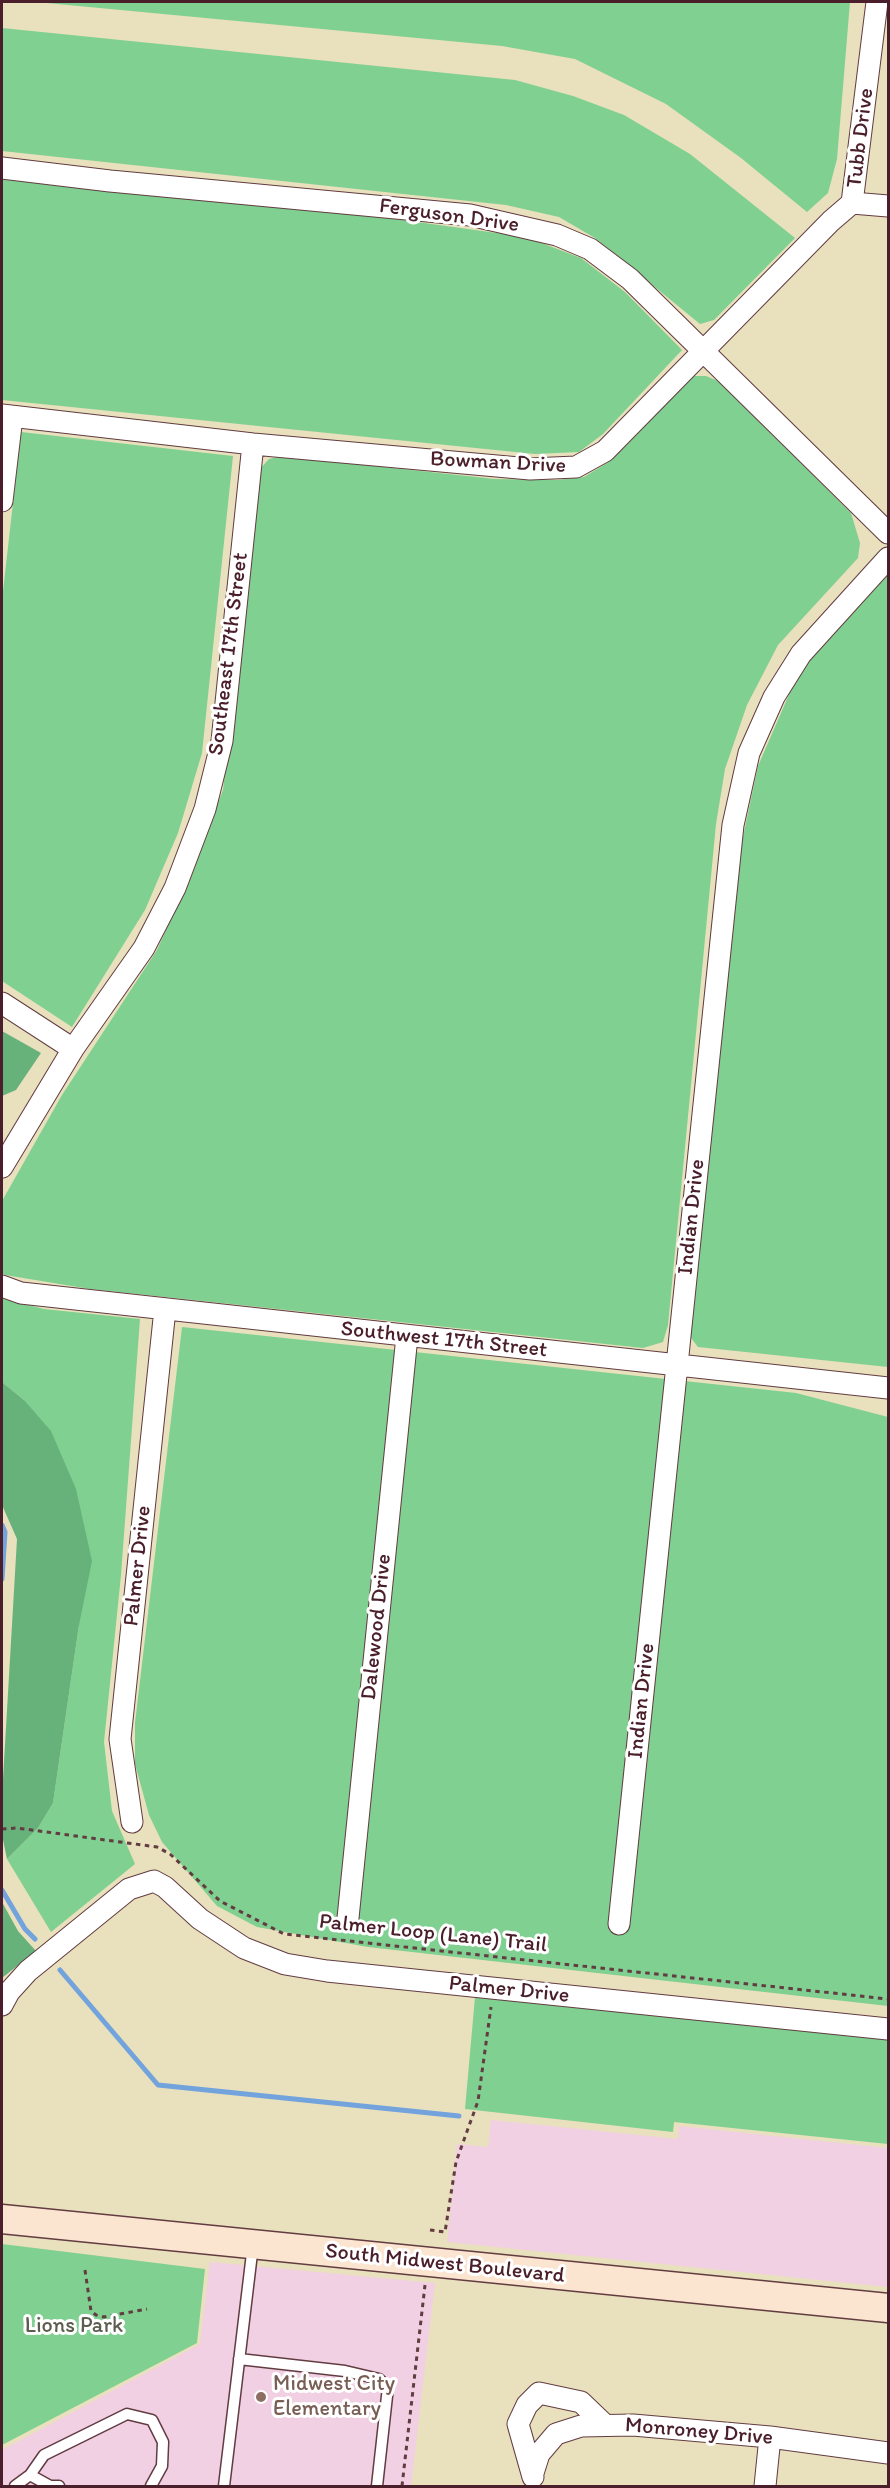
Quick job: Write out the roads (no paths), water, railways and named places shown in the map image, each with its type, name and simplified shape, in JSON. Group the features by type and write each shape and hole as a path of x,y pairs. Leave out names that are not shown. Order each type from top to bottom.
{"main road":[{"name":"South Midwest Boulevard","path":"2,2219 888,2308"}],"street":[{"name":"Tubb Drive","path":"852,203 877,2"},
{"name":"Ferguson Drive","path":"2,168 110,181 470,215 557,235 590,249 630,279 888,533"},
{"path":"852,203 888,206"},
{"name":"Bowman Drive","path":"7,416 253,444 530,469 576,467 605,451 701,350 852,203"},
{"path":"2,501 7,416"},
{"name":"Southeast 17th Street","path":"2,1167 73,1049 144,948 174,888 204,808 222,741 253,444"},
{"name":"Indian Drive","path":"620,1924 733,825 749,753 774,697 801,654 888,558"},
{"path":"2,1003 73,1049"},
{"name":"Southwest 17th Street","path":"2,1286 21,1293 888,1388"},
{"name":"Palmer Drive","path":"132,1822 120,1739 165,1309"},
{"name":"Dalewood Drive","path":"348,1918 406,1336"},
{"name":"Palmer Drive","path":"2,2005 9,1992 28,1971 129,1888 154,1881 165,1887 200,1919 244,1948 285,1964 327,1971 888,2029"},
{"path":"533,2480 518,2424 527,2405 539,2393 581,2402 605,2425"},
{"name":"Monroney Drive","path":"533,2480 539,2454 556,2434 581,2426 605,2425 770,2437 888,2453"},
{"path":"765,2487 770,2437"}],"lane":[{"path":"224,2487 253,2245"},
{"path":"239,2359 345,2371 379,2379 388,2388 377,2487"},
{"path":"15,2487 30,2475 44,2455 127,2414 152,2420 164,2442 162,2466 151,2487"},
{"path":"30,2475 50,2486 59,2487"}],"waterway":[{"path":"2,1525 5,1532 2,1579"},
{"path":"2,1890 25,1929 35,1939"},
{"path":"60,1970 158,2085 459,2116"}],"place":[{"name":"Midwest City Elementary","path":"261,2397"}],"park label":[{"name":"Lions Park","path":"74,2326"}]}
